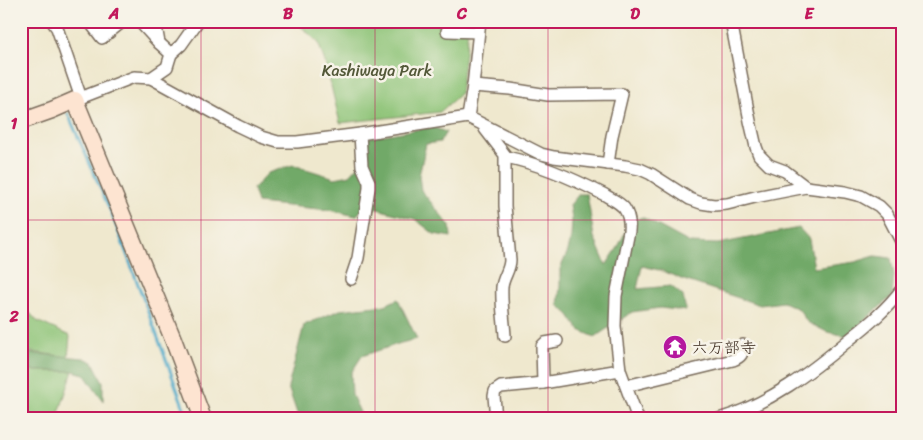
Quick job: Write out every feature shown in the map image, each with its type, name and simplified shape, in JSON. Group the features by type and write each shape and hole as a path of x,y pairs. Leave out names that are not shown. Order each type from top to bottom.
{"street":[{"path":"52,21 58,28 78,99 203,419"},
{"path":"89,21 102,38 123,21"},
{"path":"139,21 171,54"},
{"path":"155,21 159,43"},
{"path":"151,78 167,67 171,54 181,45 198,21"},
{"path":"731,21 756,147 769,165 784,171 806,187"},
{"path":"447,30 479,27 474,86 468,117"},
{"path":"21,121 134,77 151,78 238,126 261,137 278,142 297,142 360,134 468,117 482,126 541,154 640,169 651,174 690,200 701,203 727,204 806,187 860,196 871,201 887,214 902,243"},
{"path":"474,86 548,95 622,94 612,136 608,164"},
{"path":"482,126 506,157 504,199 510,266 502,286 505,336"},
{"path":"351,279 358,258 370,188 362,166 360,134"},
{"path":"506,157 537,166 595,190 619,203 628,215 630,222 629,231 619,275 615,326 620,370 638,419"},
{"path":"726,418 774,394 810,372 872,321 897,305 902,288"},
{"path":"543,383 542,346 545,343 557,341"},
{"path":"626,386 733,360 740,357 743,352 743,345"},
{"path":"496,419 494,396 495,391 501,387 543,383 620,370"}],"green space":[{"name":"Kashiwaya Park","path":"295,21 469,21 460,94 440,112 340,123 326,65 318,42"},
{"path":"432,127 446,132 440,142 426,144 419,176 421,190 450,226 451,237 434,234 415,219 366,206 356,216 329,210 257,203 253,189 268,173 293,165 335,178 350,175 362,162 360,139"},
{"path":"579,194 587,194 594,237 606,265 617,249 630,222 642,217 690,243 718,244 799,228 809,239 814,268 855,262 875,256 891,258 894,275 892,296 847,336 827,332 807,322 799,309 783,302 760,305 681,279 663,271 642,266 637,289 671,286 683,296 686,311 660,308 632,312 595,337 579,330 569,315 558,305 560,269 568,251 571,237 572,220 570,205"},
{"path":"398,299 417,339 362,356 351,373 352,395 363,419 299,419 288,387 304,325 340,310 385,305"},
{"path":"21,303 37,321 70,336 68,357 25,351 21,348"},
{"path":"21,348 27,353 84,358 93,362 103,382 103,401 84,374 73,371 35,371 21,364"},
{"path":"21,366 35,371 73,371 57,419 21,419"}],"waterway":[{"path":"60,21 68,44"},
{"path":"634,21 657,27 713,21"},
{"path":"68,114 113,217 188,419"}],"place":[{"name":"六万部寺","path":"675,347"}]}
